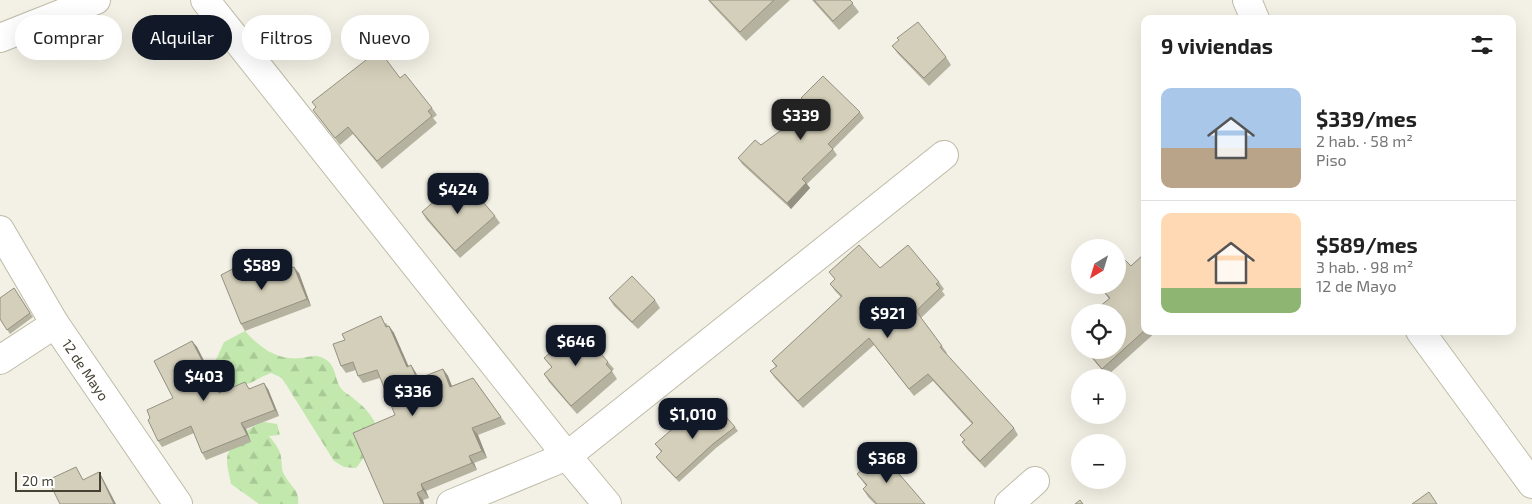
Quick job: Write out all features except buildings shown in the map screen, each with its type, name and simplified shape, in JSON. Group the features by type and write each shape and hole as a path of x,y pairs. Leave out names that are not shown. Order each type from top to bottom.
{"street":[{"path":"0,38 96,0"},
{"path":"206,0 607,504"},
{"path":"1246,0 1253,15"},
{"path":"451,504 567,456 944,155"},
{"name":"12 de Mayo","path":"0,230 55,324 178,504"},
{"path":"0,360 55,324"},
{"path":"1423,335 1532,484"},
{"path":"1009,504 1035,481"}],"green space":[{"path":"245,331 263,348 277,355 293,358 317,356 330,364 340,387 366,410 375,422 378,432 356,468 344,467 334,461 282,378 271,373 244,385 233,386 226,384 214,364 224,342"},
{"path":"264,422 277,424 280,435 269,436 279,451 283,471 298,496 298,504 259,504 231,484 227,460 231,447 246,431"}]}
